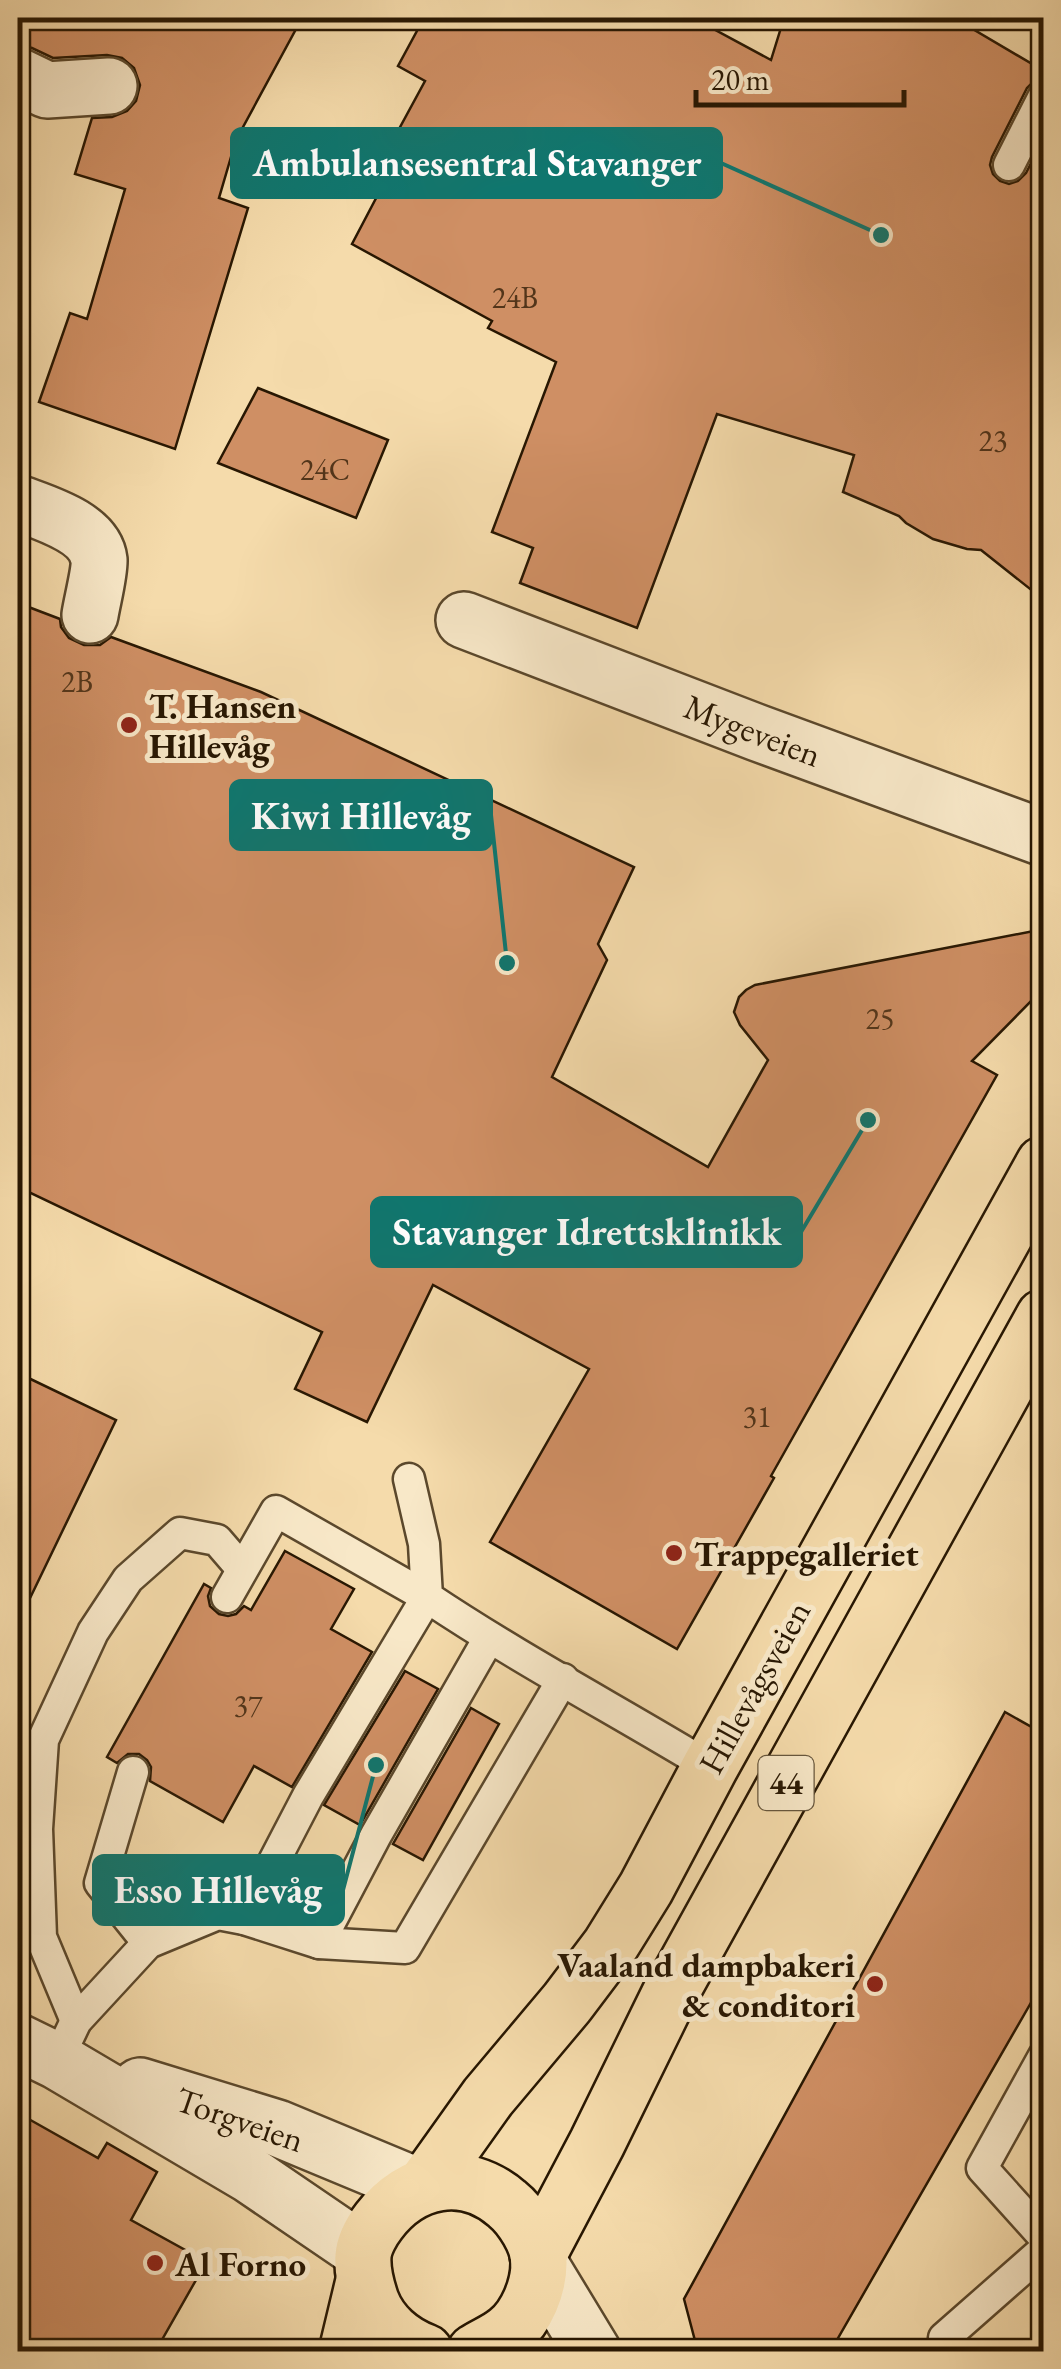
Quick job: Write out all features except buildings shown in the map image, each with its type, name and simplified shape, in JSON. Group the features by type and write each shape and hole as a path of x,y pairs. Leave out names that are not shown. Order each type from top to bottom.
{"main road":[{"name":"Hillevågsveien","path":"422,2186 488,2097 568,2003 646,1888 1044,1164"},
{"name":"Hillevågsveien","path":"538,2259 670,1994 1044,1317"},
{"path":"422,2186 456,2182 490,2192 510,2206 530,2234 538,2259"},
{"name":"44","path":"348,2352 373,2228 392,2204 422,2186"},
{"name":"44","path":"475,2352 508,2333 525,2314 535,2287 538,2259"},
{"path":"364,2266 375,2312 394,2336 425,2352"}],"street":[{"path":"18,76 47,90 109,86"},
{"path":"18,503 65,522 89,538 99,560 90,615"},
{"name":"Mygeveien","path":"464,620 1044,838"},
{"name":"Torgveien","path":"50,2041 422,2186"},
{"name":"Torgveien","path":"50,2041 250,2175 364,2266"},
{"path":"538,2259 593,2352"}],"lane":[{"path":"1008,166 1044,96"},
{"path":"244,1919 308,1796 427,1597 424,1544 408,1479"},
{"path":"227,1597 276,1511 710,1766"},
{"path":"50,2041 36,1829 43,1740 94,1632 128,1580 180,1533 217,1540 242,1569"},
{"path":"318,1943 489,1638"},
{"path":"50,2041 148,1942 218,1914 318,1943 406,1948 563,1679"},
{"path":"133,1772 100,1883 148,1942"},
{"path":"1044,2056 982,2168 1044,2236"},
{"path":"944,2338 1044,2250"}],"place":[{"name":"Ambulansesentral Stavanger","path":"881,235"},
{"name":"T. Hansen Hillevåg","path":"129,725"},
{"name":"Kiwi Hillevåg","path":"507,963"},
{"name":"Stavanger Idrettsklinikk","path":"868,1120"},
{"name":"Trappegalleriet","path":"674,1553"},
{"name":"Esso Hillevåg","path":"376,1765"},
{"name":"Vaaland dampbakeri & conditori","path":"875,1984"},
{"name":"Al Forno","path":"155,2263"}]}
